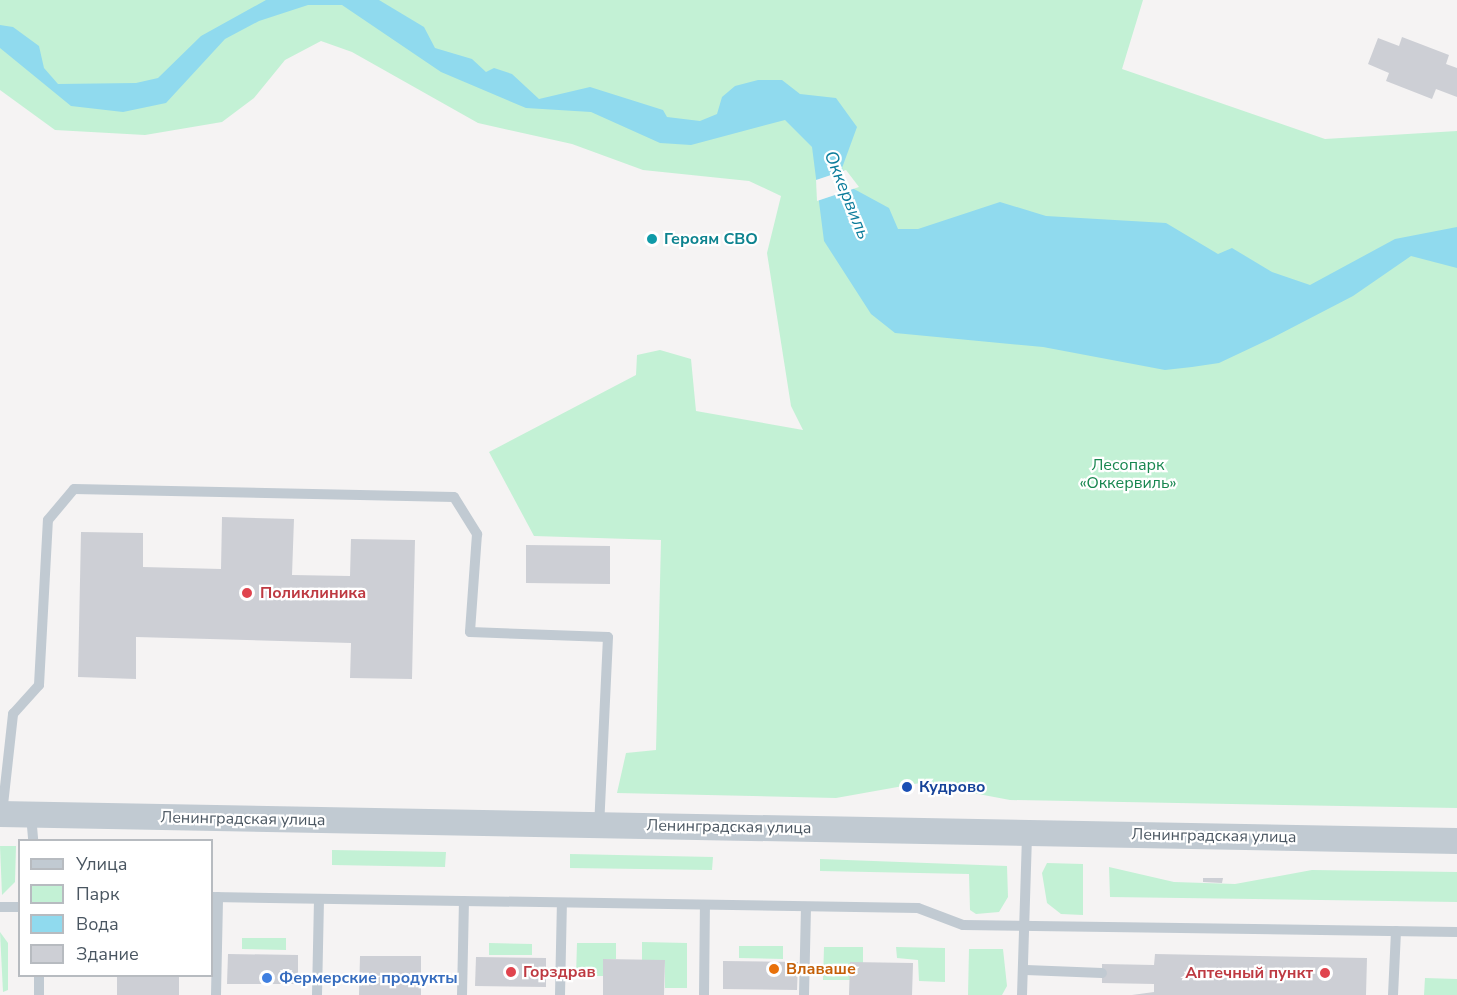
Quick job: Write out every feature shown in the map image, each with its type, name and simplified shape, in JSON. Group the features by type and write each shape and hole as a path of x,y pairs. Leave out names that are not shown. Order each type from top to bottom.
{"street":[{"name":"Ленинградская улица","path":"1,814 1457,841"}],"lane":[{"path":"1,814 13,714 39,685 48,520 74,489 454,497 477,534 470,632 608,637 599,825"},
{"path":"31,815 33,839"},
{"path":"1022,995 1026,970 1027,833"},
{"path":"216,995 215,897 918,908 963,925 1457,932"},
{"path":"317,995 319,899"},
{"path":"462,995 464,901"},
{"path":"560,995 562,903"},
{"path":"704,995 705,905"},
{"path":"804,995 806,906"},
{"path":"0,908 18,908"},
{"path":"1393,995 1396,931"},
{"path":"1026,970 1102,973"},
{"path":"39,977 39,995"}],"green space":[{"name":"Лесопарк «Оккервиль»","path":"0,0 1143,0 1122,69 1325,139 1457,131 1457,808 1010,800 920,783 836,798 617,793 626,753 656,750 661,540 534,536 489,452 636,375 637,355 660,350 691,359 696,411 803,430 791,406 767,253 781,196 749,181 643,170 572,144 478,123 352,52 321,41 285,60 254,98 222,122 145,135 55,130 0,90"},
{"path":"0,846 16,846 15,882 2,895"},
{"path":"332,850 446,852 445,867 332,865"},
{"path":"570,854 713,857 712,870 570,868"},
{"path":"820,859 1007,866 1008,897 999,912 976,914 970,910 969,874 820,871"},
{"path":"1047,863 1083,864 1083,915 1061,914 1047,903 1042,873"},
{"path":"1109,867 1174,882 1235,884 1312,870 1457,872 1457,902 1110,897"},
{"path":"0,932 8,943 8,990 3,992"},
{"path":"242,938 286,938 286,950 242,949"},
{"path":"642,942 687,943 687,988 665,988 665,960 642,960"},
{"path":"489,943 532,944 532,955 489,955"},
{"path":"577,943 616,943 616,959 603,959 603,976 576,976"},
{"path":"739,946 783,946 783,959 739,958"},
{"path":"824,947 863,947 863,963 850,963 850,980 823,980"},
{"path":"896,947 945,948 945,982 919,981 918,960 897,958"},
{"path":"969,949 1003,949 1007,986 1002,995 968,995"},
{"path":"1425,978 1457,979 1457,995 1424,995"}],"water":[{"name":"Оккервиль","path":"266,0 379,0 424,27 435,48 472,59 486,72 494,68 512,74 539,99 590,87 663,110 667,117 700,121 717,114 722,97 735,86 758,80 782,80 800,94 836,98 857,127 842,168 854,189 889,208 898,229 918,229 1000,202 1046,216 1166,223 1218,254 1232,248 1272,272 1310,285 1395,239 1457,227 1457,268 1411,256 1353,296 1274,337 1219,363 1192,367 1165,370 1043,347 895,333 871,314 824,241 812,147 785,120 691,145 660,143 591,112 526,108 441,72 342,5 308,5 259,21 225,39 166,103 123,112 71,106 0,48 0,25 13,27 39,46 44,68 58,84 136,83 158,78 201,36"}],"pier":[{"path":"846,170 859,187 817,201 816,180"}],"building":[{"path":"1402,37 1449,55 1446,64 1457,68 1457,97 1436,89 1432,99 1386,81 1389,73 1368,64 1378,38 1399,46"},
{"name":"Поликлиника","path":"222,517 294,519 292,575 350,576 351,539 415,540 412,679 350,678 351,643 136,637 136,679 78,677 81,532 143,533 143,567 221,569"},
{"path":"526,545 610,546 610,584 526,583"},
{"path":"1203,878 1223,878 1222,883 1203,882"},
{"path":"228,954 298,955 298,984 227,984"},
{"path":"1155,954 1367,958 1366,995 1132,995 1154,992 1154,984 1102,983 1102,964 1154,965"},
{"path":"360,956 421,956 421,995 359,995"},
{"name":"Горздрав","path":"476,957 546,958 546,987 475,986"},
{"path":"603,959 665,960 664,995 603,995"},
{"path":"723,961 798,962 797,990 723,989"},
{"path":"850,962 913,963 912,995 849,995"},
{"path":"117,977 179,977 179,995 117,995"}],"place":[{"name":"Героям СВО","path":"652,239"},
{"name":"Поликлиника","path":"247,593"},
{"name":"Кудрово","path":"907,787"},
{"name":"Влаваше","path":"774,969"},
{"name":"Горздрав","path":"511,972"},
{"name":"Аптечный пункт","path":"1325,973"},
{"name":"Фермерские продукты","path":"267,978"}]}
